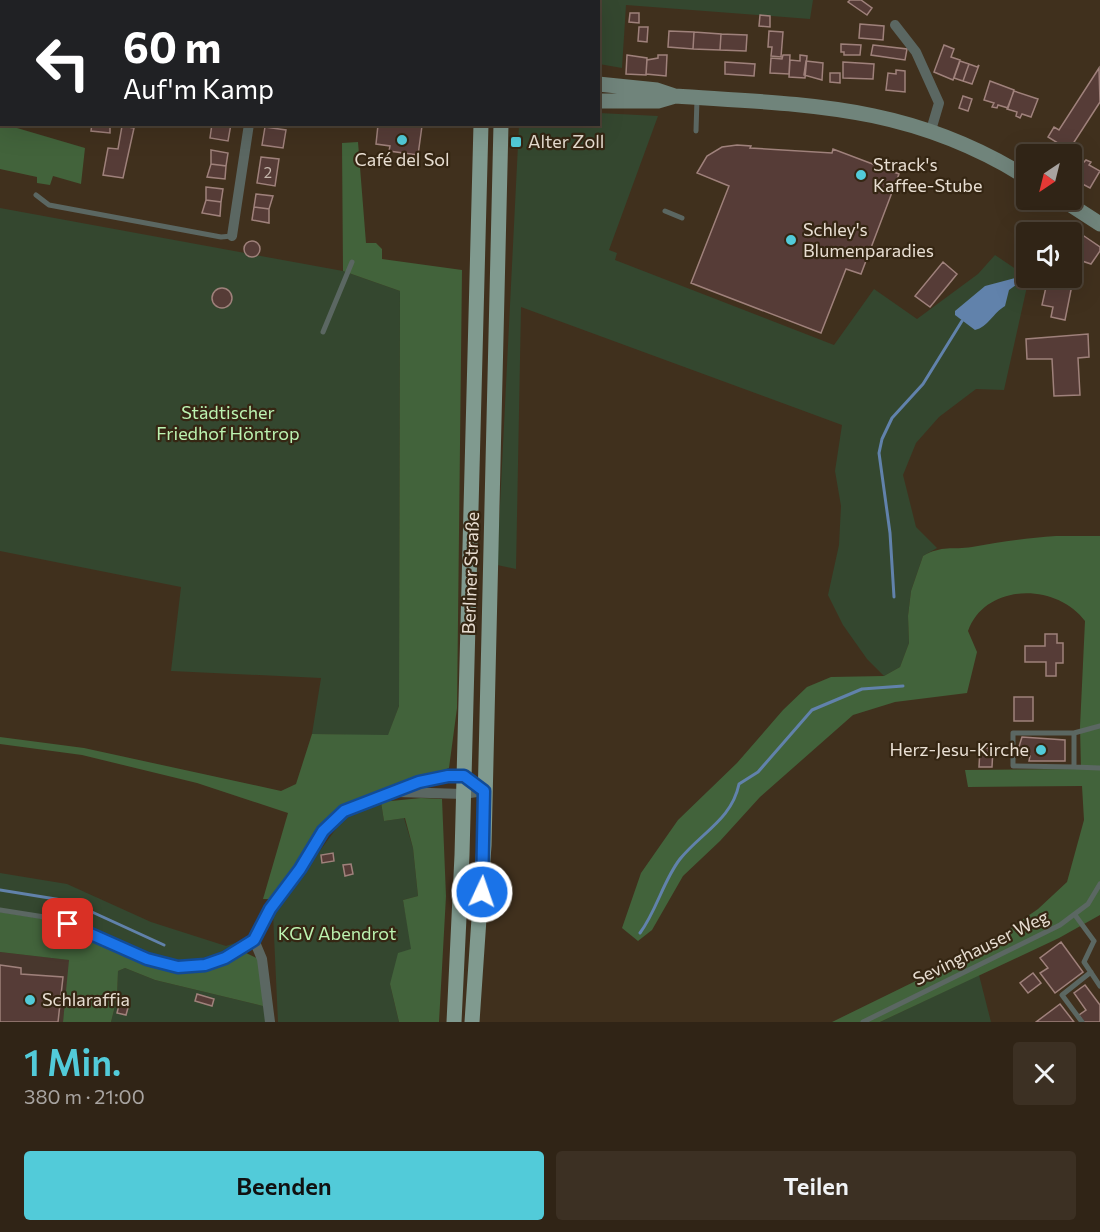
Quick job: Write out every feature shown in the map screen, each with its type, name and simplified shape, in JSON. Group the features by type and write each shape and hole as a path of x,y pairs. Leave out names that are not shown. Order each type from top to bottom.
{"main road":[{"path":"600,84 657,90 675,96 836,107 888,117 931,130 969,146 1016,172"},
{"path":"600,101 658,101 675,96"},
{"name":"Berliner Straße","path":"454,1022 459,957 481,126"},
{"name":"Berliner Straße","path":"472,1022 484,845 501,126"},
{"path":"1078,210 1100,224"}],"street":[{"path":"895,25 916,51 939,103 931,130"},
{"path":"232,236 249,126"},
{"path":"270,909 300,869 323,831 344,811 419,782 464,776 484,791"},
{"path":"394,791 463,794 484,791"},
{"path":"254,940 262,959 270,1022"}],"lane":[{"path":"696,131 697,98"},
{"path":"36,195 49,205 221,237 232,236"},
{"path":"665,212 681,218"},
{"path":"323,332 352,262"},
{"path":"1100,726 1074,733 1013,733 1013,766 1100,768"},
{"path":"1074,733 1074,767"},
{"name":"Sevinghauser Weg","path":"863,1022 978,967 1075,915 1088,904 1100,884"},
{"path":"0,910 57,919 147,959 178,967 205,965 225,958 254,940 270,909"},
{"path":"1075,915 1097,941 1084,962 1100,986"},
{"path":"1082,1022 1062,995 1091,972"}],"shaded area":[{"name":"Schlaraffia","path":"0,952 70,960 63,1022 0,1022"}],"green space":[{"path":"600,0 813,0 810,19 626,5 622,68 600,64"},
{"path":"600,113 658,116 609,250 617,253 615,260 834,345 874,289 917,319 978,274 995,255 1016,269 1016,288 1026,288 1026,291 1004,390 976,389 939,417 916,443 903,475 916,527 937,548 923,556 911,591 908,616 909,643 900,667 884,676 867,659 843,625 828,595 839,545 841,506 835,471 842,425 521,307 516,569 497,565 519,126 600,126"},
{"path":"0,126 10,126 85,148 81,184 53,176 50,185 37,183 37,177 0,169"},
{"path":"358,142 366,243 376,243 382,249 382,259 462,270 457,708 449,768 341,808 275,899 263,899 288,813 197,783 82,755 0,744 0,737 84,748 281,791 296,784 312,734 388,735 399,706 400,291 343,271 342,143"},
{"name":"Städtischer Friedhof Höntrop","path":"0,208 343,271 400,291 399,706 388,736 312,734 321,678 171,671 181,587 0,551"},
{"path":"1056,536 1100,536 1100,915 1059,938 880,1022 832,1022 979,950 1038,909 1067,882 1084,820 1082,786 968,787 965,770 1081,769 1080,727 1085,621 1072,608 1057,599 1040,594 1022,593 1005,596 989,604 977,615 968,631 977,652 967,693 895,702 853,715 760,797 720,841 683,876 652,930 638,941 622,928 641,873 678,820 737,763 783,710 807,687 831,677 884,676 900,667 909,643 908,616 911,591 923,556 942,549"},
{"path":"421,798 442,799 446,896 439,1022 399,1022 390,984 398,953 411,949 403,900 418,896 413,848 405,818 384,821 381,802"},
{"name":"KGV Abendrot","path":"381,802 384,821 404,818 413,848 418,896 403,900 412,949 390,984 399,1022 278,1022 273,914 347,814"},
{"path":"0,873 67,884 151,922 226,946 238,942 244,952 205,971 156,966 51,920 0,912"},
{"path":"0,912 51,920 156,966 205,971 244,952 261,960 263,1006 155,980 125,968 118,971 117,998 111,1022 63,1022 69,960 0,952"},
{"path":"125,968 155,980 263,1006 267,1022 111,1022 117,998 118,971"},
{"path":"979,975 991,1022 880,1022"}],"water":[{"path":"1016,278 1016,285 1009,290 1005,306 987,323 975,330 955,315 955,311 985,286"}],"building":[{"path":"861,0 872,8 867,15 848,2"},
{"path":"630,13 639,13 639,23 629,22"},
{"path":"760,15 770,16 770,27 759,26"},
{"path":"860,24 884,26 883,40 859,38"},
{"path":"639,27 648,27 647,42 638,41"},
{"path":"669,31 694,32 693,49 668,47"},
{"path":"769,31 783,32 781,57 771,56 772,47 768,47"},
{"path":"694,32 721,34 720,50 693,49"},
{"path":"721,34 747,35 746,51 720,50"},
{"path":"841,44 861,45 860,55 844,55 844,52 841,52"},
{"path":"873,45 907,49 905,60 871,55"},
{"path":"944,45 954,49 951,57 960,60 953,80 934,72"},
{"path":"627,55 647,58 646,75 626,74"},
{"path":"658,55 667,55 666,76 646,74 647,60 658,58"},
{"path":"783,55 790,55 789,74 770,73 771,58 782,59"},
{"path":"800,55 807,56 805,78 789,77 790,60 800,61"},
{"path":"806,61 823,63 822,80 804,75"},
{"path":"960,61 969,64 963,81 954,78"},
{"path":"725,62 755,64 754,76 725,74"},
{"path":"843,62 874,64 873,79 843,78"},
{"path":"969,64 977,67 979,65 972,84 963,81"},
{"path":"1099,68 1100,102 1073,144 1059,144 1048,137 1054,127 1059,130"},
{"path":"896,70 905,71 905,92 886,90 888,73 896,74"},
{"path":"830,73 840,73 840,83 830,82"},
{"path":"990,81 1014,90 1008,108 998,105 997,108 992,107 994,103 984,100"},
{"path":"1014,91 1038,99 1031,117 1022,114 1020,118 1016,116 1017,112 1007,109"},
{"path":"963,96 972,99 968,111 959,108"},
{"path":"92,126 110,126 110,133 91,131"},
{"path":"122,126 134,128 123,178 103,175 108,148 118,149"},
{"path":"212,126 231,126 228,141 210,138"},
{"path":"378,126 422,126 418,155 389,151 390,146 376,144"},
{"path":"265,127 286,130 283,148 262,145"},
{"name":"Schley's Blumenparadies","path":"751,146 750,148 832,153 833,149 899,174 861,274 846,269 821,333 691,283 729,186 697,173 707,156 722,147"},
{"path":"211,150 228,153 226,166 211,164"},
{"path":"261,157 279,159 275,186 257,183"},
{"path":"1086,160 1091,162 1089,165 1100,171 1090,188 1082,184 1082,161"},
{"path":"211,164 226,166 225,179 207,177"},
{"path":"206,187 223,189 221,202 206,200"},
{"path":"256,194 273,196 269,209 254,207"},
{"path":"206,200 221,202 220,216 202,213"},
{"path":"254,207 269,209 269,223 252,220"},
{"path":"1084,236 1100,247 1100,251 1091,264 1082,261"},
{"path":"252,241 260,249 252,257 244,249"},
{"path":"943,262 957,274 930,307 915,296"},
{"path":"222,288 229,291 232,298 229,305 222,308 215,305 212,298 215,291"},
{"path":"1046,288 1071,288 1065,320 1051,317 1053,307 1042,305"},
{"path":"1088,334 1089,357 1078,358 1080,395 1054,396 1052,359 1027,359 1026,339"},
{"path":"1045,634 1057,634 1057,643 1063,643 1063,663 1056,663 1056,676 1046,676 1046,662 1025,662 1025,646 1045,646"},
{"path":"1014,697 1033,697 1033,721 1014,721"},
{"name":"Herz-Jesu-Kirche","path":"1022,737 1065,740 1065,761 1029,761 1030,756 1022,757 1017,753"},
{"path":"980,748 993,748 992,767 979,767"},
{"path":"333,853 334,861 322,863 321,855"},
{"path":"351,864 353,874 345,876 343,865"},
{"path":"1061,942 1083,972 1055,993 1040,973 1048,968 1040,958"},
{"name":"Schlaraffia","path":"0,965 21,968 21,974 63,977 58,1022 0,1022"},
{"path":"1033,973 1041,983 1028,993 1020,983"},
{"path":"1085,985 1100,1005 1100,1022 1083,1022 1079,1015 1086,1010 1074,993"},
{"path":"197,994 214,999 212,1006 195,1001"},
{"path":"120,1001 129,1004 126,1015 117,1013"},
{"path":"1060,1004 1074,1022 1036,1022"}],"waterway":[{"path":"894,597 890,533 879,453 882,439 892,418 923,384 962,321"},
{"path":"640,933 680,859 723,816 730,807 739,784 758,772 812,710 862,689 903,686"},
{"path":"0,890 68,901 164,945"}],"place":[{"name":"Café del Sol","path":"402,140"},
{"name":"Alter Zoll","path":"516,142"},
{"name":"Strack's Kaffee-Stube","path":"861,175"},
{"name":"Schley's Blumenparadies","path":"791,240"},
{"name":"Herz-Jesu-Kirche","path":"1041,750"},
{"name":"Schlaraffia","path":"30,1000"}],"route":[{"path":"68,924 147,959 178,967 205,965 225,958 254,940 270,909 300,869 323,831 344,811 419,782 448,776 464,776 484,791 482,892"}]}
